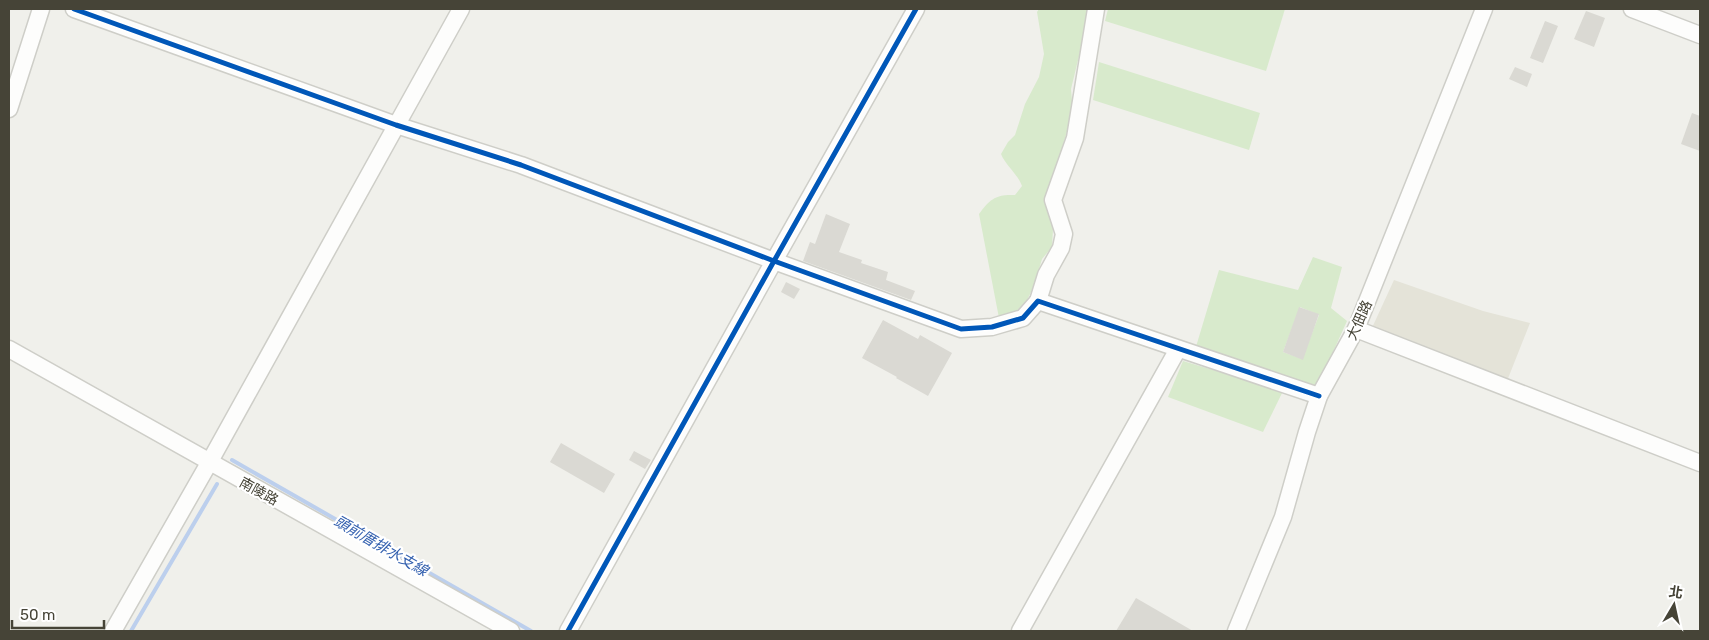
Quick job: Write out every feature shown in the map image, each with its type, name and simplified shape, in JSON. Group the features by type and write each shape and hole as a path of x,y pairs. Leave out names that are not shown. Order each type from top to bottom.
{"street":[{"path":"9,109 41,9"},
{"path":"74,9 396,125 521,165 774,261 961,329 992,328 1023,318 1038,301 1046,275 1061,248 1064,234 1053,200 1075,138 1096,9"},
{"path":"113,631 209,463 461,9"},
{"path":"568,631 916,9"},
{"name":"大佃路","path":"1236,631 1283,517 1319,396 1356,329 1484,9"},
{"path":"1632,9 1700,35"},
{"path":"1038,301 1319,396"},
{"path":"1356,329 1700,464"},
{"name":"南陵路","path":"9,349 510,631"},
{"path":"1020,631 1178,349"}],"shaded area":[{"path":"1394,280 1483,311 1530,323 1507,381 1371,330"}],"green space":[{"path":"1039,9 1091,9 1088,28 1071,89 1073,112 1046,200 1053,229 1052,247 1042,259 1034,286 1027,300 1014,314 999,318 979,214 994,198 1003,195 1015,195 1022,186 1001,154 1015,135 1025,104 1039,77 1044,54 1037,12"},
{"path":"1108,9 1285,9 1266,71 1105,21"},
{"path":"1099,62 1260,113 1249,150 1093,100"},
{"path":"1313,257 1342,267 1331,308 1347,321 1316,390 1195,350 1219,270 1298,290","holes":["1300,307 1319,315 1302,359 1283,352"]},
{"path":"1183,361 1283,391 1263,432 1168,397"}],"building":[{"path":"1586,11 1605,18 1594,47 1574,39"},
{"path":"1545,21 1558,26 1543,63 1530,58"},
{"path":"1515,67 1532,74 1527,87 1509,79"},
{"path":"1692,113 1700,116 1700,151 1681,144"},
{"path":"826,214 850,224 839,252 862,260 861,263 888,272 886,280 915,291 911,300 803,261 810,242 815,244"},
{"path":"786,282 800,289 794,299 781,292"},
{"path":"1299,307 1319,314 1303,360 1283,352"},
{"path":"883,320 918,339 920,335 952,353 928,396 862,358"},
{"path":"561,443 615,474 604,493 550,462"},
{"path":"634,451 651,460 645,469 629,460"},
{"path":"1136,598 1193,631 1116,631"}],"waterway":[{"name":"頭前厝排水支線","path":"232,460 531,631"},
{"name":"頭前厝排水支線","path":"131,631 217,484"}],"cycle path":[{"path":"74,9 396,125 521,165 774,261 961,329 992,327 1023,318 1038,301 1319,396"},
{"path":"568,631 916,9"}]}
